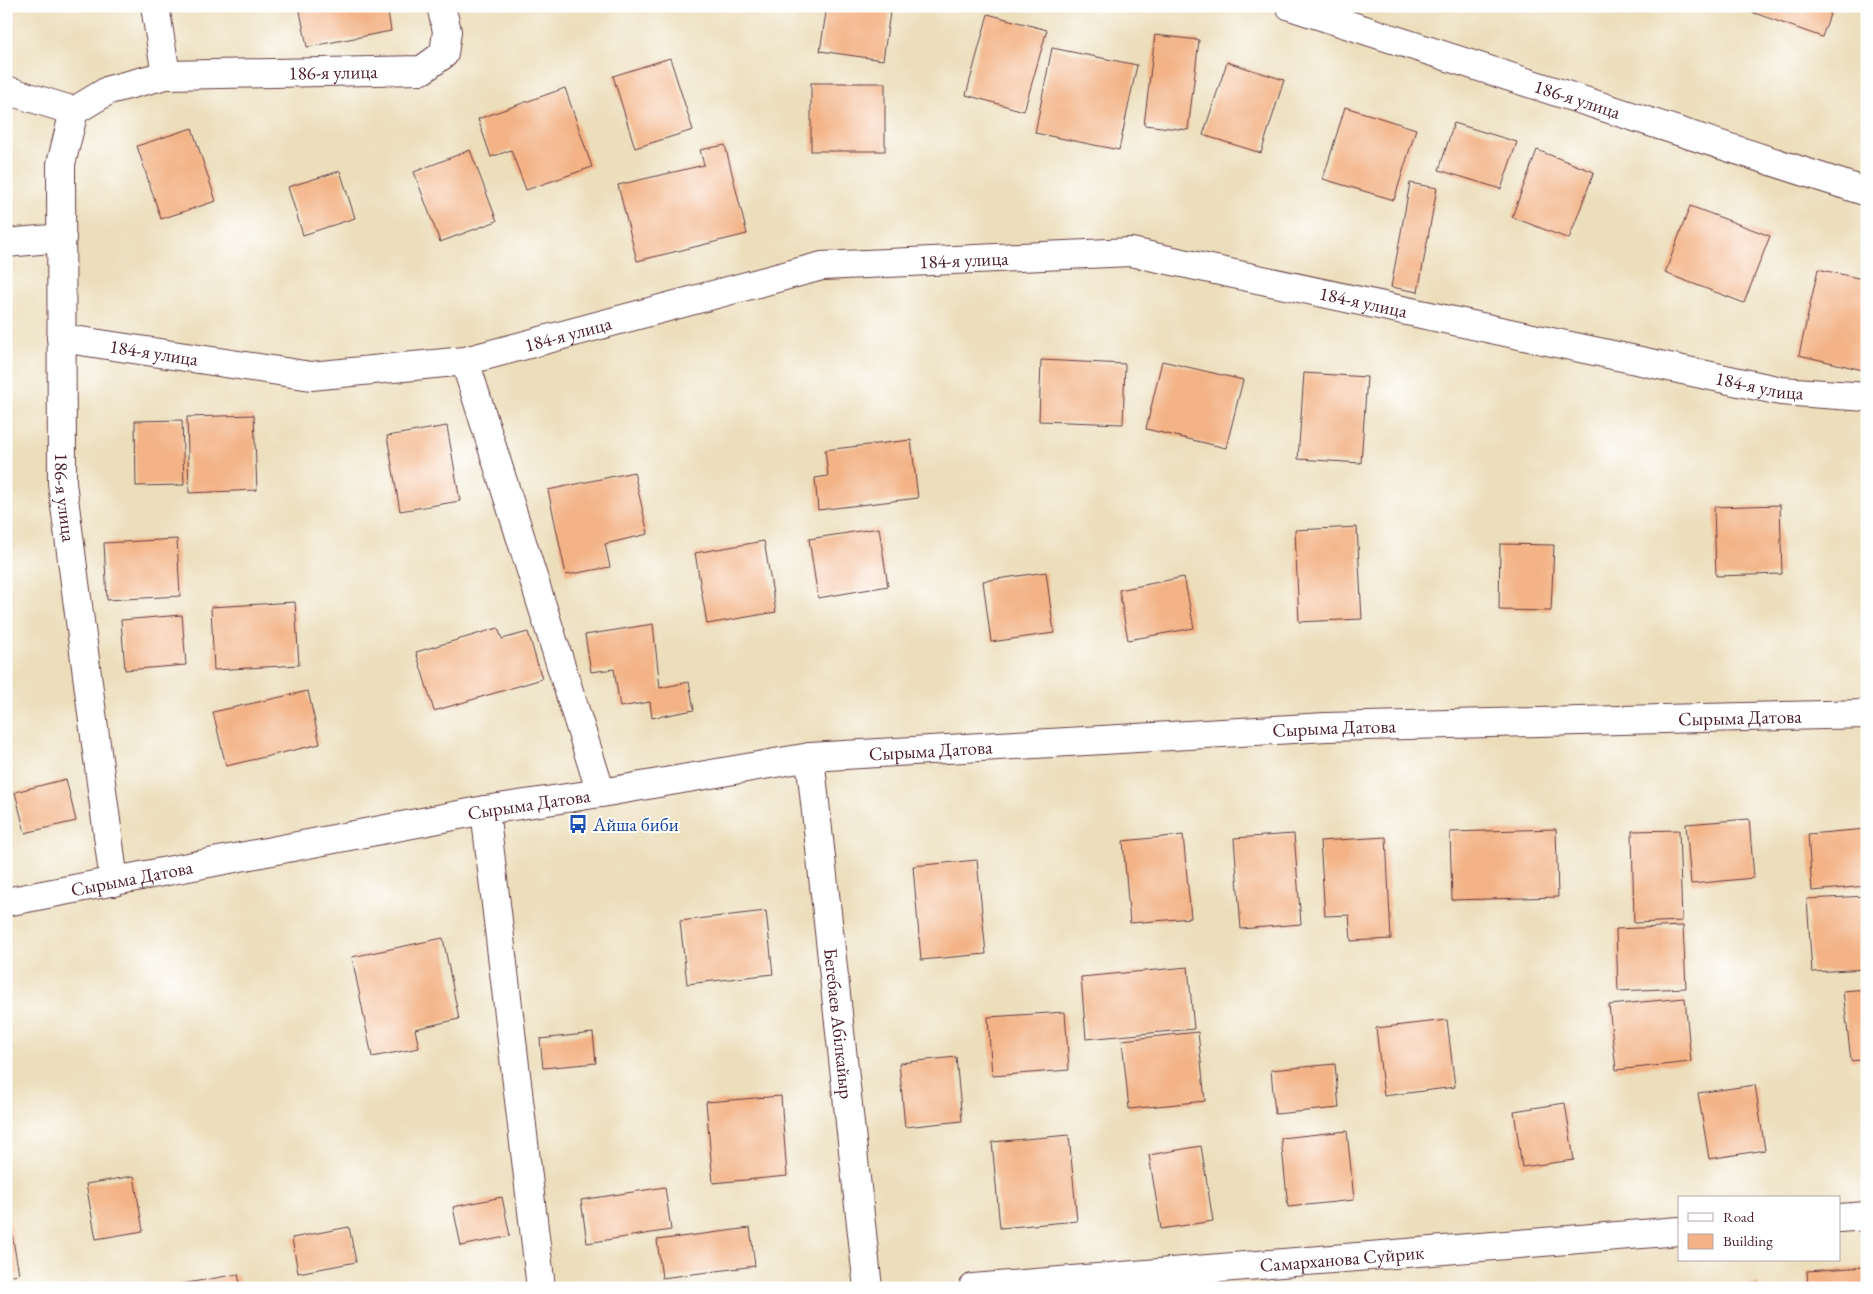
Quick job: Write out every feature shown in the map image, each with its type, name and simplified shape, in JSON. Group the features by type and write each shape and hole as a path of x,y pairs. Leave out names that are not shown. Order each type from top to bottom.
{"street":[{"path":"155,6 166,75"},
{"name":"186-я улица","path":"114,882 62,483 61,164 74,110 109,90 166,75 422,70 444,54 448,31 441,6"},
{"name":"186-я улица","path":"1290,6 1867,192"},
{"path":"6,90 74,110"},
{"path":"6,242 62,238"},
{"name":"184-я улица","path":"61,338 311,376 465,361 822,266 1131,252 1781,391 1867,397"},
{"path":"465,361 601,794"},
{"name":"Сырыма Датова","path":"6,902 485,810 601,794 810,757 1326,727 1867,714"},
{"name":"Бегебаев Абілкайыр","path":"810,757 868,1288"},
{"path":"485,810 541,1288"},
{"path":"1840,1218 1867,1216"},
{"name":"Самарханова Суйрик","path":"973,1288 1678,1231"}],"building":[{"path":"299,6 387,6 391,31 307,47"},
{"path":"827,6 891,6 883,60 820,51"},
{"path":"1747,6 1833,6 1822,37 1746,10"},
{"path":"988,14 1047,30 1024,111 966,95"},
{"path":"1155,35 1199,40 1188,130 1144,125"},
{"path":"1052,48 1137,65 1119,150 1035,133"},
{"path":"670,58 693,130 635,148 613,76"},
{"path":"1227,62 1284,80 1261,153 1203,135"},
{"path":"811,83 885,83 885,151 811,151"},
{"path":"565,88 592,167 526,190 511,150 491,157 478,119"},
{"path":"1345,107 1416,129 1394,200 1323,179"},
{"path":"1454,123 1517,142 1501,189 1439,170"},
{"path":"192,128 216,201 161,219 137,146"},
{"path":"725,145 747,234 637,261 618,185 704,165 700,150"},
{"path":"470,150 497,221 440,242 414,172"},
{"path":"1537,150 1594,172 1569,239 1512,217"},
{"path":"340,171 355,218 303,235 288,187"},
{"path":"1410,183 1437,188 1418,292 1391,287"},
{"path":"1690,206 1770,236 1744,303 1665,273"},
{"path":"1818,269 1867,280 1867,371 1799,355"},
{"path":"1041,360 1125,364 1123,424 1039,421"},
{"path":"1162,361 1243,380 1226,448 1146,429"},
{"path":"1304,373 1367,377 1361,463 1298,459"},
{"path":"254,415 257,490 189,493 187,417"},
{"path":"182,420 184,485 136,486 135,421"},
{"path":"447,426 460,501 400,511 387,436"},
{"path":"911,440 918,498 818,510 815,478 828,476 825,450"},
{"path":"634,472 648,534 605,544 610,567 566,575 548,490"},
{"path":"1780,505 1782,574 1716,576 1714,507"},
{"path":"1357,527 1362,619 1299,622 1295,530"},
{"path":"879,528 888,586 818,598 809,539"},
{"path":"177,539 180,596 107,600 104,543"},
{"path":"764,541 776,612 707,624 695,553"},
{"path":"1500,544 1554,545 1551,611 1499,610"},
{"path":"1046,572 1054,633 991,642 983,581"},
{"path":"1184,577 1194,628 1128,640 1119,590"},
{"path":"295,602 299,665 214,670 211,607"},
{"path":"182,615 186,665 125,670 121,620"},
{"path":"653,624 660,688 689,682 694,710 652,718 650,702 620,707 614,669 591,672 585,635"},
{"path":"498,628 502,639 528,632 542,679 434,711 416,652"},
{"path":"308,691 320,744 226,766 213,712"},
{"path":"66,779 76,821 25,833 15,792"},
{"path":"1749,819 1754,878 1691,884 1686,824"},
{"path":"1556,829 1558,897 1452,900 1450,832"},
{"path":"1867,829 1867,886 1812,891 1808,834"},
{"path":"1679,830 1682,921 1634,923 1632,831"},
{"path":"1294,834 1301,924 1241,929 1234,838"},
{"path":"1183,835 1191,918 1130,923 1123,841"},
{"path":"1386,837 1391,939 1351,941 1349,915 1325,916 1320,841"},
{"path":"977,860 986,954 921,960 913,866"},
{"path":"1867,896 1867,969 1812,972 1807,899"},
{"path":"766,911 773,974 687,984 680,921"},
{"path":"1683,926 1686,988 1618,991 1616,929"},
{"path":"443,938 459,1019 415,1029 419,1048 372,1057 352,957"},
{"path":"1188,967 1194,1029 1086,1039 1081,977"},
{"path":"1867,989 1867,1059 1851,1061 1843,991"},
{"path":"1685,998 1691,1062 1616,1070 1609,1005"},
{"path":"1065,1012 1069,1070 992,1076 988,1017"},
{"path":"1447,1020 1455,1087 1384,1096 1376,1028"},
{"path":"1198,1032 1205,1101 1129,1109 1122,1040"},
{"path":"593,1033 596,1063 543,1068 540,1039"},
{"path":"956,1057 962,1121 905,1127 899,1063"},
{"path":"1335,1064 1339,1108 1275,1114 1271,1070"},
{"path":"1755,1085 1765,1150 1709,1159 1698,1093"},
{"path":"781,1096 787,1176 713,1183 706,1102"},
{"path":"1565,1103 1574,1160 1522,1167 1514,1111"},
{"path":"1347,1131 1354,1200 1288,1207 1281,1138"},
{"path":"1069,1135 1077,1221 1000,1228 992,1142"},
{"path":"1201,1146 1213,1221 1161,1229 1149,1155"},
{"path":"134,1176 143,1231 96,1239 86,1184"},
{"path":"665,1187 671,1230 587,1243 581,1200"},
{"path":"502,1197 510,1236 461,1246 453,1207"},
{"path":"6,1207 19,1274 6,1276"},
{"path":"349,1227 356,1262 298,1273 292,1238"},
{"path":"750,1228 755,1266 662,1278 657,1240"},
{"path":"1865,1267 1867,1288 1808,1288 1807,1271"},
{"path":"238,1274 241,1288 177,1288 176,1285"},
{"path":"1758,1283 1759,1288 1734,1288 1734,1287"},
{"path":"397,1284 398,1288 386,1288 386,1287"}],"place":[{"name":"Айша биби","path":"578,824"}]}
